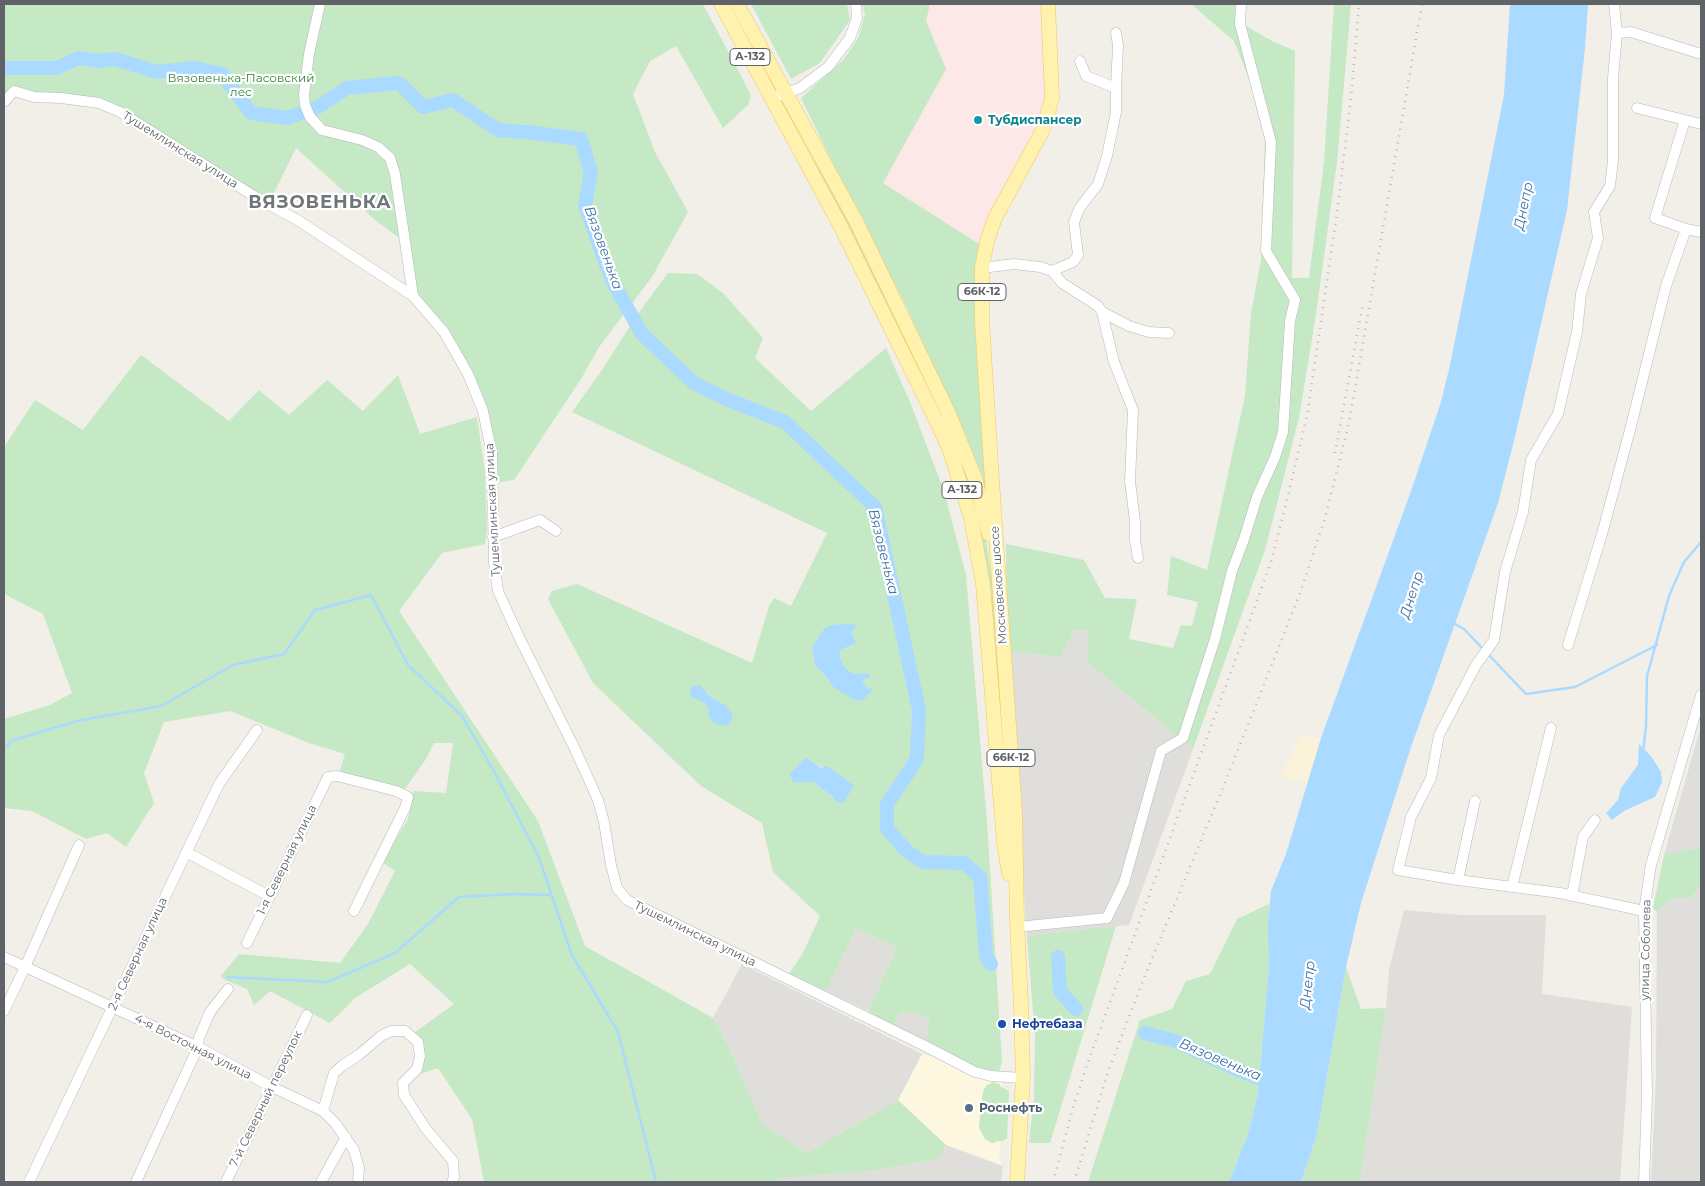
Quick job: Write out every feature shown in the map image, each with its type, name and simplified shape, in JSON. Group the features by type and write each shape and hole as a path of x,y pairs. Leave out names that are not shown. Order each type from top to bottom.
{"main road":[{"name":"А-132","path":"721,4 841,227 905,354 949,448 970,518 984,584 1004,842 1017,924"},
{"name":"А-132","path":"737,4 856,221 961,442 975,478 983,506 1001,596"},
{"name":"Московское шоссе","path":"1017,1182 1023,1078 1015,813 982,321 982,268 987,242 995,218 1043,130 1052,98 1048,4"}],"street":[{"path":"320,4 309,54 304,95 305,105 310,117 322,130 362,140 378,147 390,158 396,174 413,296"},
{"path":"772,98 800,88 828,67 850,38 857,18 856,4"},
{"path":"1017,924 1106,918 1124,883 1161,751 1183,738 1214,639 1232,571 1257,497 1275,458 1283,432 1290,321 1295,300 1266,251 1271,142 1240,24 1241,4"},
{"path":"1614,4 1617,33 1613,78 1613,160 1610,186 1594,212 1598,238 1581,294 1577,332 1558,414 1531,460 1523,512 1505,572 1494,640 1476,664 1439,735 1430,778 1411,817 1398,870 1572,896 1644,911"},
{"path":"1617,33 1630,32 1701,54"},
{"path":"1052,271 1073,262 1078,255 1074,222 1079,209 1098,184 1103,170 1116,112 1118,45 1116,33"},
{"path":"1080,61 1086,76 1116,88"},
{"name":"Тушемлинская улица","path":"4,102 14,91 34,97 61,98 98,103 120,112 257,198 299,221 413,296 444,332 468,374 483,411 492,454 494,563 498,591 598,800 617,888 627,900 975,1072 991,1076 1023,1078"},
{"path":"1637,108 1701,124"},
{"path":"1685,120 1654,218 1701,232"},
{"path":"1568,645 1630,430 1666,286 1686,229"},
{"path":"982,268 1014,264 1040,267 1052,271 1062,283 1098,306 1102,312 1114,362 1133,410 1130,481 1138,558"},
{"path":"1102,312 1129,326 1149,332 1169,333"},
{"path":"493,537 540,520 556,531"},
{"name":"улица Соболева","path":"1644,1182 1647,1095 1644,911 1651,865 1701,695"},
{"path":"1512,887 1551,728"},
{"name":"2-я Северная улица","path":"29,1182 220,784 257,730"},
{"name":"1-я Северная улица","path":"247,943 328,777 337,776 396,791 408,797 405,808 354,911"},
{"path":"1458,880 1475,801"},
{"path":"1572,896 1583,837 1595,820"},
{"path":"4,1011 26,967 79,845"},
{"path":"186,852 269,896"},
{"name":"4-я Восточная улица","path":"4,957 198,1048 272,1087 323,1111 346,1137 354,1150 359,1168 358,1182"},
{"path":"136,1182 198,1048 199,1038 210,1012 228,989"},
{"name":"7-й Северный переулок","path":"226,1182 307,1015"},
{"path":"323,1111 334,1073 381,1036 391,1031 405,1031 418,1042 420,1056 417,1069 403,1083 404,1095 426,1129 453,1161 454,1177 452,1182"},
{"path":"321,1182 346,1137"}],"shaded area":[{"path":"930,4 1043,4 1045,104 1023,153 995,202 979,244 883,183 946,69 926,21"},
{"path":"1074,630 1090,631 1087,662 1193,749 1129,925 1027,936 1007,651 1061,657"},
{"path":"1701,726 1701,849 1697,848 1664,855"},
{"path":"1701,882 1701,1182 1651,1182 1656,1078 1657,912 1670,900 1691,898"},
{"path":"1404,910 1459,915 1546,915 1542,994 1632,1007 1620,1182 1360,1182 1386,1008 1389,970"},
{"path":"856,929 897,947 868,1011 826,991"},
{"path":"742,964 922,1054 898,1100 807,1153 762,1123 728,1045 713,1018"},
{"path":"900,1012 911,1012 930,1019 926,1041 893,1026"},
{"path":"922,1054 1003,1084 999,1159 1003,1166 946,1145 898,1100"},
{"path":"946,1145 1003,1166 1001,1182 776,1182 780,1178 873,1171 938,1159"}],"green space":[{"name":"Вязовенька-Пасовский лес","path":"4,4 703,4 751,95 748,105 723,128 676,46 650,61 633,94 655,152 688,212 652,277 599,347 581,379 514,480 494,483 488,414 418,298 410,246 374,219 296,148 270,201 146,124 100,99 35,92 17,86 4,98"},
{"path":"751,4 847,4 850,20 820,63 791,79"},
{"path":"862,4 930,4 926,21 946,69 883,183 979,244 976,281 990,499 907,308 853,205 801,98 844,59 858,38 865,14"},
{"path":"1191,4 1245,4 1244,25 1272,41 1295,51 1292,278 1309,278 1324,162 1334,4 1351,4 1337,162 1316,314 1299,418 1265,550 1193,749 1087,662 1089,631 1074,630 1061,657 1007,651 1006,544 1084,560 1105,598 1137,599 1129,639 1173,648 1181,625 1192,626 1198,602 1167,595 1171,556 1207,570 1245,396 1251,313 1261,260 1265,139 1251,84 1234,41"},
{"path":"812,162 818,162 851,224 944,415 970,480 986,539 995,600 1009,816 974,510"},
{"path":"668,273 697,274 723,293 763,338 755,358 811,411 886,348 910,402 944,491 966,575 987,822 1002,1062 999,1072 976,1067 926,1041 930,1019 911,1012 900,1012 893,1026 868,1011 897,947 856,929 826,991 789,974 803,953 820,916 773,872 762,823 701,786 593,683 548,599 552,591 577,584 752,663 769,606 774,598 791,606 827,533 572,412 602,370 637,315","holes":["857,625 852,632 856,643 839,650 839,656 846,669 855,674 868,673 863,680 868,689 833,687 815,665 812,648 819,636","707,691 712,698 725,705 709,709 704,703","806,759 852,784 832,796 813,782 793,782 789,774"]},
{"path":"141,355 229,421 259,390 289,415 327,380 363,411 398,375 420,434 477,417 485,472 487,530 485,544 442,553 399,611 538,821 585,946 713,1018 728,1045 762,1123 807,1153 898,1100 946,1145 938,1159 873,1171 780,1178 776,1182 484,1182 472,1119 438,1068 420,1074 425,1057 414,1033 454,1004 410,964 355,998 330,1023 270,991 254,1005 247,989 225,980 221,976 239,954 340,963 368,924 395,871 382,862 408,819 414,791 446,793 453,743 434,743 426,759 405,789 398,788 343,774 340,770 345,754 309,743 230,711 164,722 144,773 154,803 126,847 107,833 86,839 32,811 4,808 4,719 50,705 72,693 43,614 4,594 4,447 35,400 83,430"},
{"path":"1697,848 1701,849 1701,882 1691,898 1670,900 1657,912 1653,908 1664,855"},
{"path":"1269,904 1269,965 1258,1094 1248,1134 1229,1182 1088,1182 1140,1020 1172,1009 1186,981 1210,974 1237,919"},
{"path":"1116,926 1050,1143 1029,1143 1034,1097 1035,1036 1027,936"},
{"path":"1346,967 1361,1009 1386,1008 1360,1182 1301,1182 1317,1134"},
{"path":"993,1082 1000,1084 1000,1086 1009,1091 1007,1138 1003,1141 991,1143 985,1139 979,1128 980,1115 983,1108 981,1106 983,1091 987,1085"}],"sand":[{"path":"1300,736 1321,738 1308,783 1281,776"}],"water":[{"name":"Днепр","path":"1510,4 1588,4 1567,210 1515,437 1498,503 1410,750 1361,903 1346,967 1317,1134 1301,1182 1229,1182 1248,1134 1258,1094 1269,965 1268,925 1271,891 1286,854 1321,738 1410,494 1441,402 1504,95"},
{"path":"832,625 857,625 852,632 856,643 840,650 839,656 846,669 855,674 868,673 870,677 863,680 868,689 872,688 872,690 862,701 855,700 833,687 815,665 812,648 819,636 825,628"},
{"path":"700,685 712,698 725,705 733,715 731,722 725,726 714,723 708,715 709,709 704,703 690,696 691,687"},
{"path":"1639,744 1651,756 1661,772 1662,782 1655,797 1624,811 1612,820 1606,813 1618,800 1621,788 1638,765"},
{"path":"806,758 822,768 827,766 852,784 853,787 843,803 838,803 832,796 813,782 793,782 789,774"}],"waterway":[{"name":"Вязовенька","path":"4,68 57,68 78,58 99,61 115,59 157,72 195,68 222,74 251,113 287,118 318,107 347,88 399,83 423,107 453,100 498,130 581,139 591,173 585,205 612,281 642,334 694,383 726,399 785,422 875,507 919,710 917,759 887,804 887,829 908,852 923,862 964,863 980,877 986,956 991,964"},
{"path":"1643,751 1646,727 1647,676 1669,596 1684,562 1701,542"},
{"path":"4,750 11,741 77,721 161,706 233,665 284,654 315,610 371,595 408,665 462,716 496,775 539,858 572,955 618,1032 656,1182"},
{"path":"1453,623 1464,629 1484,650"},
{"path":"1488,654 1526,694 1575,687 1657,645"},
{"path":"227,977 328,982 395,953 459,897 513,894 551,895"},
{"name":"Вязовенька","path":"1058,957 1060,991 1076,1009"},
{"name":"Вязовенька","path":"1145,1033 1175,1041 1238,1070 1277,1085"}],"railway":[{"path":"1053,1182 1087,1065 1271,562 1284,512 1307,416 1337,213 1351,98 1359,4"},
{"path":"1074,1182 1108,1072 1144,978 1226,780 1299,596 1325,518 1349,423 1422,4"},
{"path":"1335,453 1363,303"}],"place":[{"name":"Тубдиспансер","path":"978,120"},
{"name":"Нефтебаза","path":"1002,1024"},
{"name":"Роснефть","path":"969,1108"}],"district":[{"name":"ВЯЗОВЕНЬКА","path":"320,203"}]}
